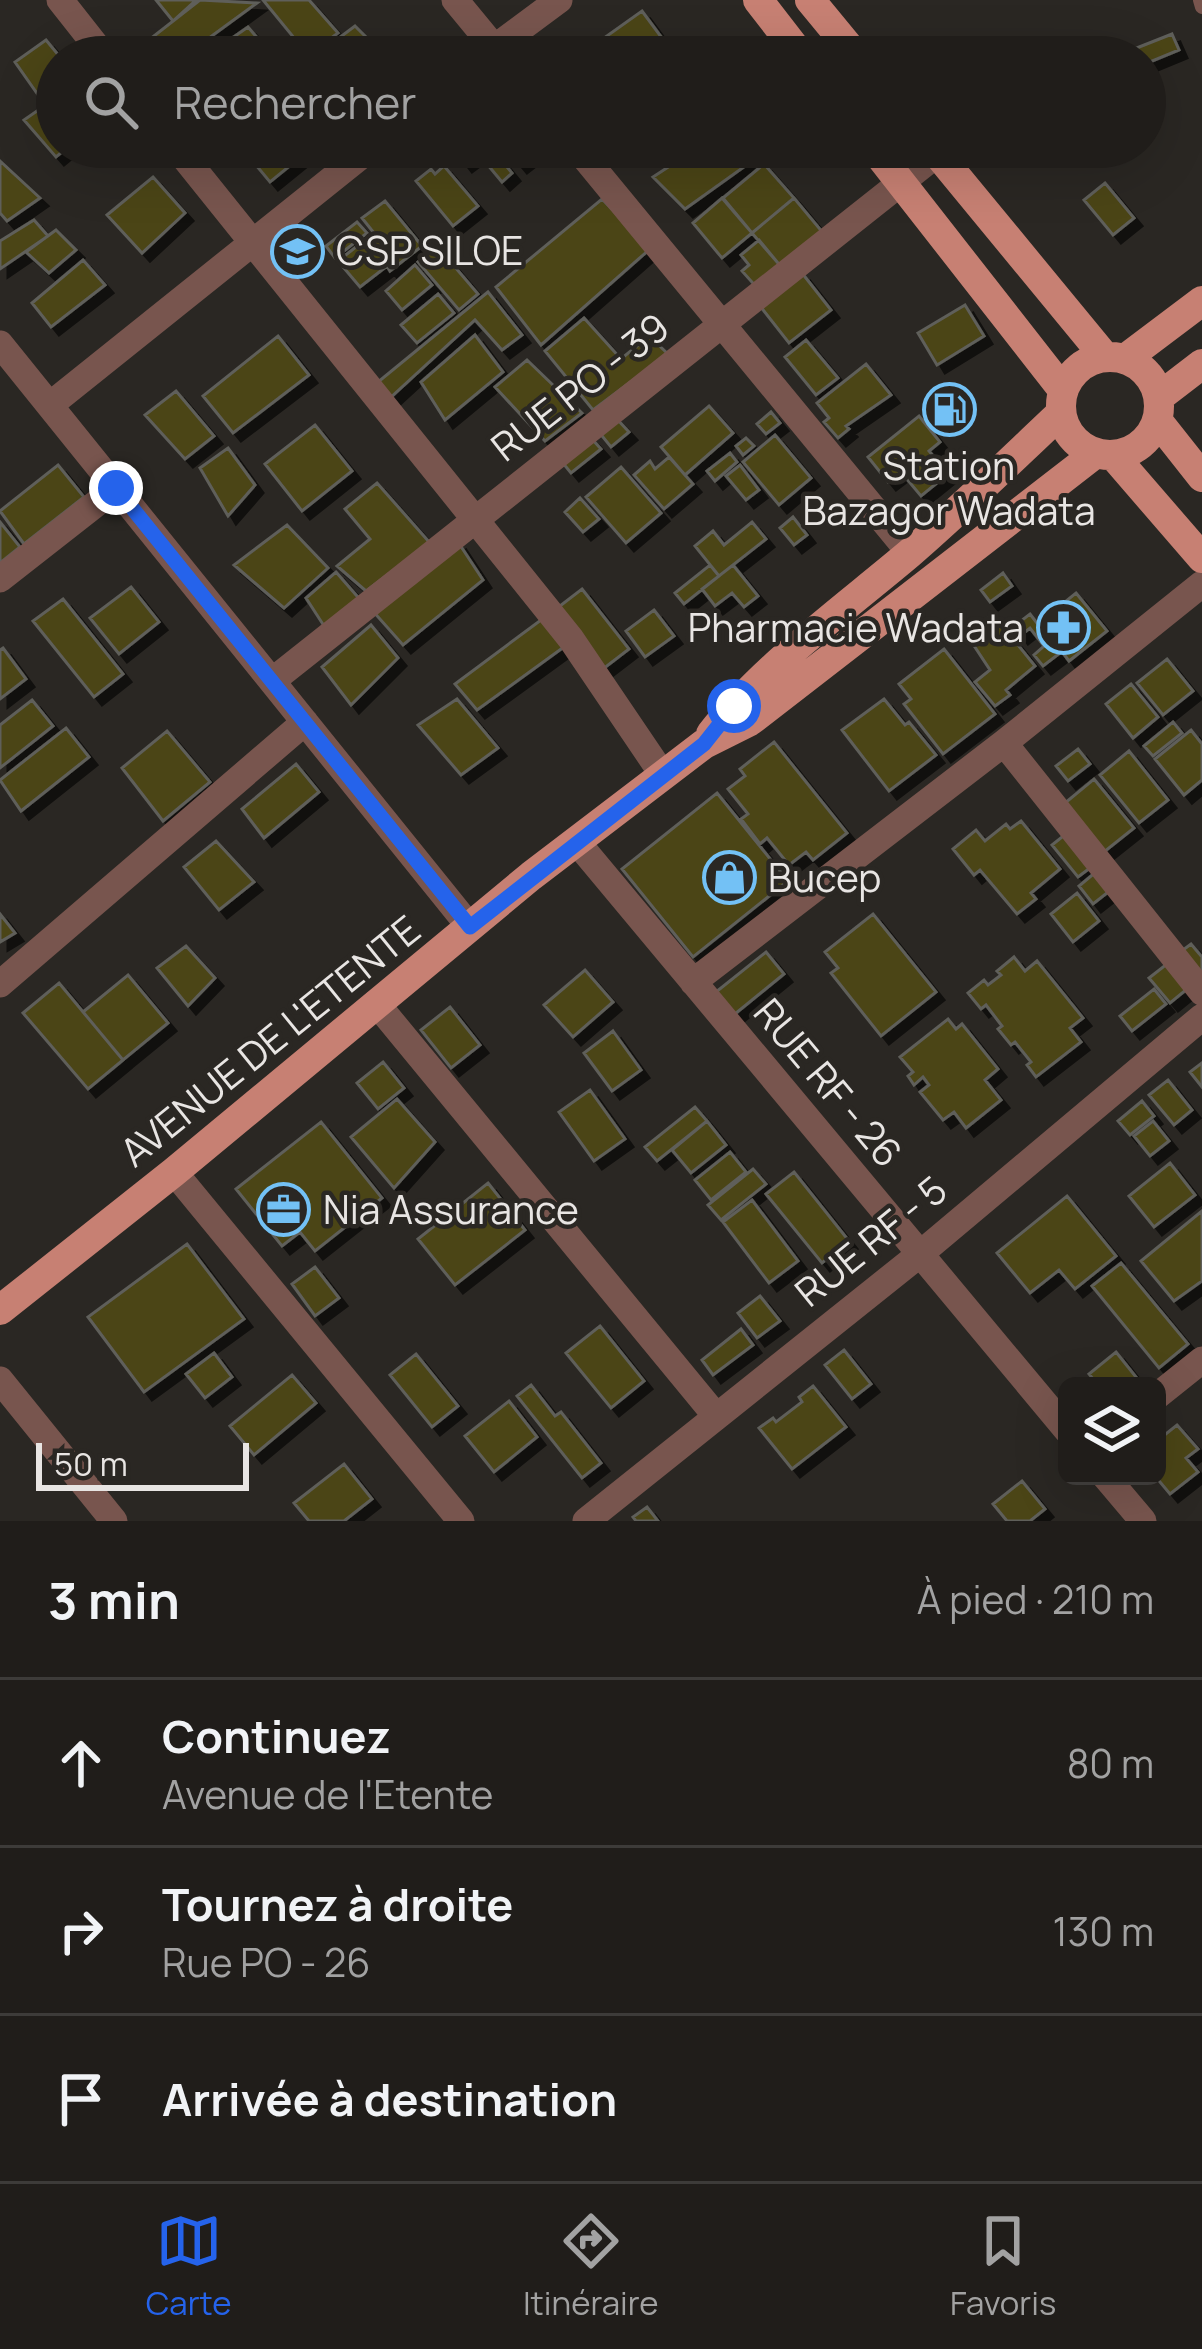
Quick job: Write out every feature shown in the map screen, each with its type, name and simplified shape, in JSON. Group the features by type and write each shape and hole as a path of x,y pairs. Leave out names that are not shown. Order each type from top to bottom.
{"main road":[{"path":"758,0 786,36"},
{"path":"810,0 840,36"},
{"path":"889,168 1062,402 1070,434 1105,454 1202,558"},
{"path":"949,168 1115,358 1149,376 1158,408 1202,477"},
{"path":"704,744 734,706 849,601 910,553 1062,402 1084,364 1115,358 1202,302"},
{"path":"704,744 751,721 1105,454 1144,441 1158,408 1202,364"},
{"name":"AVENUE DE L'ETENTE","path":"0,1310 576,841 704,744"}],"street":[{"path":"60,0 88,36"},
{"path":"455,0 480,36"},
{"path":"515,36 559,0"},
{"path":"192,168 572,639 663,775"},
{"path":"50,405 346,168"},
{"path":"593,168 910,553"},
{"name":"RUE PO - 39","path":"272,681 916,168"},
{"path":"0,344 470,927"},
{"path":"0,579 116,488"},
{"path":"693,982 1202,584"},
{"path":"0,984 305,722"},
{"path":"1004,743 1202,992"},
{"name":"RUE RF - 26","path":"576,841 1058,1419"},
{"path":"376,1003 716,1416"},
{"name":"RUE RF - 5","path":"586,1521 920,1254 1202,1017"},
{"path":"174,1172 461,1521"},
{"path":"1166,1389 1202,1360"},
{"path":"0,1380 115,1521"},
{"path":"1113,1485 1143,1521"}],"building":[{"path":"156,0 196,0 173,21"},
{"path":"200,0 257,3 212,36 154,36"},
{"path":"263,0 309,0 338,33 292,36"},
{"path":"642,11 660,36 607,36"},
{"path":"355,26 365,36 342,36"},
{"path":"248,27 256,36 235,36"},
{"path":"1172,34 1179,50 1166,55 1166,36"},
{"path":"36,47 36,92 15,62"},
{"path":"36,112 36,134 24,120"},
{"path":"0,161 40,198 7,221 0,213"},
{"path":"258,168 287,168 270,182"},
{"path":"446,168 478,206 453,226 416,181 431,169 435,174"},
{"path":"490,168 508,168 512,173 502,182"},
{"path":"667,168 742,168 685,209 653,177"},
{"path":"759,168 768,168 794,198 752,233 723,198"},
{"path":"153,177 185,213 142,253 107,215"},
{"path":"1105,183 1134,218 1113,235 1084,200"},
{"path":"722,198 752,233 722,258 693,223"},
{"path":"794,198 824,234 783,269 752,233"},
{"path":"602,199 650,249 541,345 496,287"},
{"path":"385,201 422,246 360,287 338,261 374,233 362,218"},
{"path":"34,220 48,236 0,269 0,241"},
{"path":"357,222 367,233 335,258 326,246"},
{"path":"56,230 76,250 49,273 26,252"},
{"path":"759,240 783,269 759,290 742,271 749,265 741,255"},
{"path":"437,246 478,294 459,310 418,262"},
{"path":"83,260 105,285 51,327 32,303"},
{"path":"415,265 432,285 402,310 386,291"},
{"path":"802,273 831,310 789,343 760,306"},
{"path":"488,292 522,335 502,350 475,320 390,398 378,382"},
{"path":"438,294 454,313 417,343 401,325"},
{"path":"965,305 984,336 937,365 918,333"},
{"path":"584,318 621,359 649,336 668,354 593,410 545,351"},
{"path":"475,335 503,372 445,420 421,382"},
{"path":"278,336 309,375 233,433 203,396"},
{"path":"806,340 838,378 816,395 785,357"},
{"path":"527,360 582,413 545,441 495,387"},
{"path":"866,364 891,395 846,426 849,429 838,438 824,422 829,418 817,403"},
{"path":"176,391 214,436 185,459 145,415"},
{"path":"709,406 733,433 685,475 661,447"},
{"path":"771,412 780,423 766,434 757,424"},
{"path":"919,416 940,442 929,451 948,474 921,496 901,472 888,482 868,457"},
{"path":"615,417 629,432 611,447 598,431"},
{"path":"315,425 352,471 302,511 265,464"},
{"path":"775,435 811,478 779,505 743,462"},
{"path":"591,438 601,449 571,473 562,462"},
{"path":"746,438 754,446 743,455 736,446"},
{"path":"228,448 255,485 228,516 200,468"},
{"path":"730,453 737,462 715,481 707,471"},
{"path":"669,457 693,484 664,509 634,475 650,461 655,469"},
{"path":"58,465 84,497 24,544 0,511"},
{"path":"740,465 759,490 746,500 726,476"},
{"path":"621,467 661,513 626,543 586,497"},
{"path":"377,483 430,543 366,591 337,566 370,539 345,509"},
{"path":"580,498 599,519 583,532 565,512"},
{"path":"793,517 807,535 794,545 780,528"},
{"path":"0,522 20,547 0,563"},
{"path":"752,522 766,539 719,576 695,546 713,531 724,545"},
{"path":"287,525 328,568 284,608 234,565"},
{"path":"458,542 483,580 403,645 371,609"},
{"path":"710,565 719,576 684,604 675,593"},
{"path":"733,565 758,596 744,607 732,593 715,606 702,589"},
{"path":"336,572 363,603 326,629 306,598"},
{"path":"1003,573 1012,586 990,602 981,590"},
{"path":"131,587 159,622 119,654 90,618"},
{"path":"582,589 629,649 603,669 556,609"},
{"path":"1076,593 1107,631 1069,661 1040,622"},
{"path":"63,599 123,674 94,697 33,621"},
{"path":"654,610 674,636 645,657 626,631"},
{"path":"993,614 1035,666 995,706 975,682 990,670 967,635"},
{"path":"1030,614 1060,653 1043,666 1034,655 1044,646 1030,628 1020,636 1013,627"},
{"path":"545,617 568,644 477,710 455,684"},
{"path":"371,625 398,658 351,705 322,667"},
{"path":"944,649 995,714 943,754 904,704 911,699 899,684"},
{"path":"0,650 26,679 0,699"},
{"path":"1167,659 1193,691 1163,715 1137,683"},
{"path":"1131,684 1158,717 1133,738 1106,704"},
{"path":"457,699 498,748 461,775 418,725"},
{"path":"884,699 936,755 889,791 842,730"},
{"path":"32,700 53,726 0,768 0,725"},
{"path":"1173,722 1182,733 1153,756 1144,746"},
{"path":"66,728 89,757 21,811 0,780"},
{"path":"1191,730 1202,744 1202,780 1184,795 1155,759"},
{"path":"167,731 210,782 163,821 122,768"},
{"path":"774,742 847,833 813,860 806,852 789,865 767,838 760,844 741,819 748,814 728,789 745,776 740,769"},
{"path":"1078,749 1090,764 1068,781 1056,766"},
{"path":"1129,751 1168,800 1139,823 1100,775"},
{"path":"296,764 319,792 264,838 242,809"},
{"path":"1094,779 1134,828 1104,852 1065,803"},
{"path":"717,793 788,881 693,957 622,869"},
{"path":"1021,821 1060,869 1031,893 1036,899 1017,914 980,870 974,875 953,849 976,830 985,841 1006,824 1010,829"},
{"path":"1067,833 1094,865 1078,877 1052,845"},
{"path":"216,841 254,882 219,910 184,867"},
{"path":"1097,871 1112,889 1093,904 1079,886"},
{"path":"1077,893 1099,921 1073,942 1051,914"},
{"path":"0,914 15,933 0,942"},
{"path":"873,914 936,992 881,1036 831,973 838,968 825,952"},
{"path":"1191,944 1202,957 1202,975 1179,953"},
{"path":"186,946 215,978 188,1006 157,968"},
{"path":"766,952 784,974 730,1018 711,996"},
{"path":"1014,957 1025,971 1037,961 1083,1018 1070,1028 1081,1042 1036,1077 1027,1065 1031,1062 998,1029 1002,1026 986,1005 981,1009 968,993 984,980 988,985 1001,975 997,971"},
{"path":"1172,960 1192,985 1170,1003 1149,978"},
{"path":"585,970 613,1002 573,1037 544,1005"},
{"path":"128,975 168,1023 123,1060 83,1012"},
{"path":"59,983 123,1060 88,1089 23,1013"},
{"path":"1154,989 1166,1004 1132,1031 1120,1016"},
{"path":"450,1007 480,1045 451,1068 421,1030"},
{"path":"948,1019 956,1029 962,1024 998,1069 985,1080 1001,1100 966,1128 954,1112 943,1120 920,1092 929,1085 923,1077 914,1085 908,1076 913,1072 900,1057"},
{"path":"613,1031 641,1070 612,1091 584,1053"},
{"path":"383,1062 404,1088 378,1109 357,1083"},
{"path":"1202,1063 1202,1087 1190,1072"},
{"path":"1168,1080 1192,1110 1174,1125 1149,1095"},
{"path":"590,1090 625,1139 594,1161 559,1112"},
{"path":"397,1099 435,1142 394,1188 351,1137"},
{"path":"1142,1101 1154,1116 1130,1135 1118,1121"},
{"path":"695,1107 707,1121 657,1161 645,1147"},
{"path":"707,1121 726,1145 691,1173 672,1150"},
{"path":"1153,1121 1169,1141 1150,1156 1134,1136"},
{"path":"321,1122 382,1198 315,1251 300,1232 282,1246 236,1189"},
{"path":"730,1152 746,1172 711,1200 695,1180"},
{"path":"1170,1163 1195,1195 1154,1227 1129,1196"},
{"path":"753,1169 766,1184 721,1220 708,1205"},
{"path":"794,1172 849,1241 822,1263 766,1194"},
{"path":"488,1183 525,1230 455,1285 418,1239"},
{"path":"1067,1196 1116,1256 1075,1289 1059,1270 1030,1293 997,1253"},
{"path":"752,1200 798,1261 769,1283 723,1222"},
{"path":"1202,1211 1202,1281 1174,1301 1141,1261"},
{"path":"187,1244 244,1319 144,1392 88,1317"},
{"path":"1121,1263 1188,1344 1159,1368 1092,1286"},
{"path":"315,1267 339,1298 315,1316 292,1284"},
{"path":"760,1296 780,1321 757,1338 738,1313"},
{"path":"600,1326 644,1381 611,1408 566,1353"},
{"path":"741,1329 753,1345 713,1375 702,1360"},
{"path":"844,1350 871,1384 852,1399 825,1365"},
{"path":"1116,1352 1136,1377 1092,1377 1089,1374"},
{"path":"214,1353 232,1377 205,1398 186,1374"},
{"path":"416,1354 458,1406 432,1427 390,1375"},
{"path":"292,1375 316,1403 254,1455 230,1426"},
{"path":"531,1385 555,1416 561,1412 601,1463 582,1478 517,1396"},
{"path":"813,1386 846,1427 792,1469 759,1428 773,1418 776,1422 802,1402 799,1397"},
{"path":"509,1401 537,1437 494,1472 465,1436"},
{"path":"1177,1425 1198,1449 1186,1458 1198,1472 1170,1494 1162,1485 1166,1434"},
{"path":"344,1464 372,1499 344,1521 309,1521 294,1503"},
{"path":"1022,1481 1045,1509 1030,1521 1007,1521 993,1504"},
{"path":"647,1507 658,1521 636,1521 633,1517"}],"place":[{"name":"CSP SILOE","path":"297,251"},
{"name":"Station Bazagor Wadata","path":"949,409"},
{"name":"Pharmacie Wadata","path":"1063,628"},
{"name":"Bucep","path":"729,878"},
{"name":"Nia Assurance","path":"284,1210"}],"route":[{"path":"116,488 470,927 704,744 734,706"}]}
